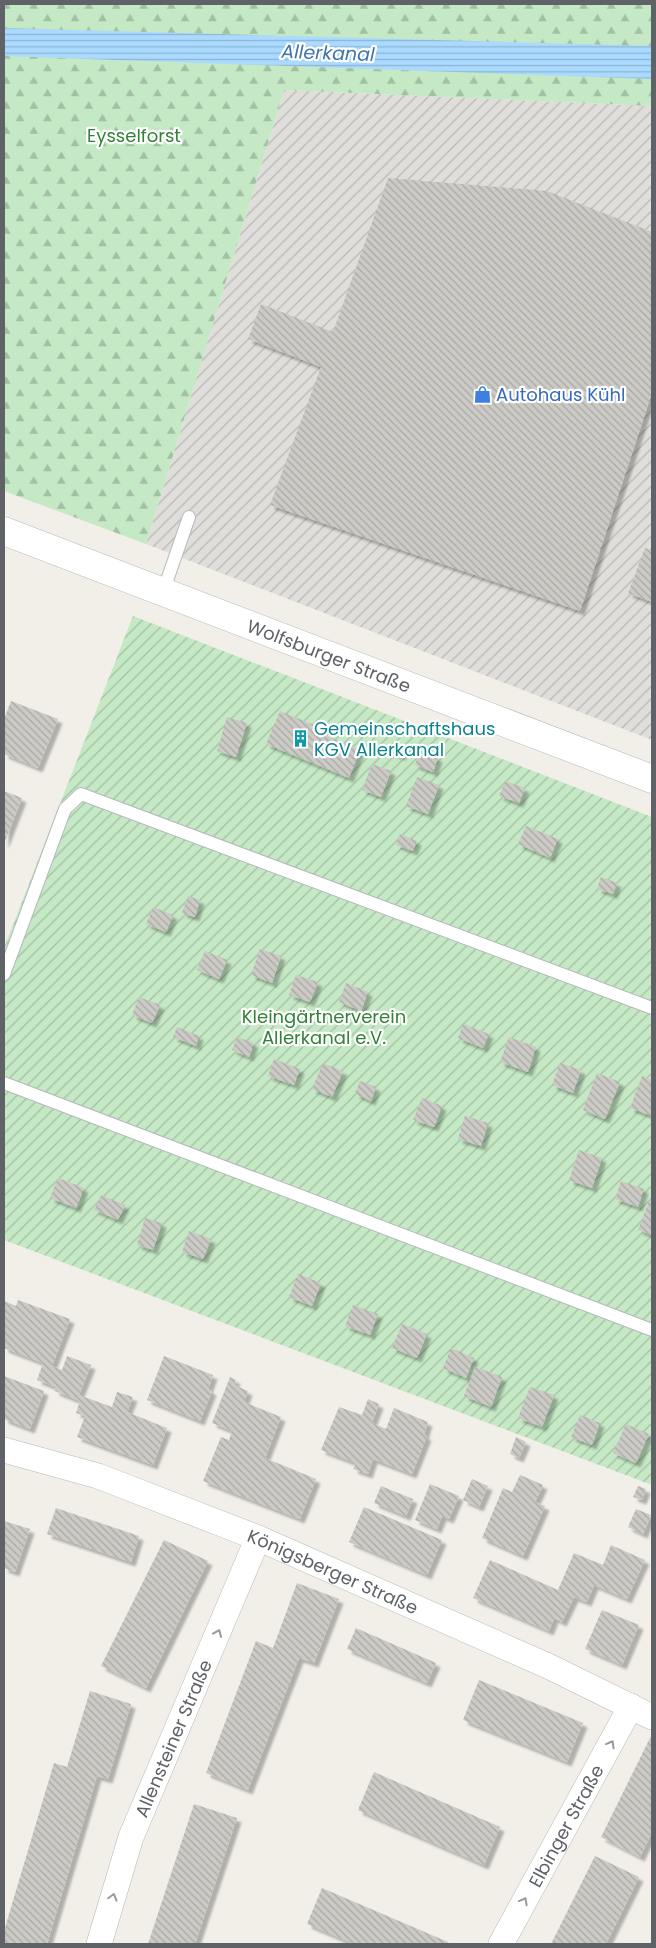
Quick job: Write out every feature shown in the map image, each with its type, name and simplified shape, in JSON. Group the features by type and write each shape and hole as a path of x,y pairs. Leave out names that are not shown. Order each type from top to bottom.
{"street":[{"name":"Wolfsburger Straße","path":"4,531 652,780"},
{"name":"Königsberger Straße","path":"4,1450 98,1476 258,1538 548,1666 642,1712"},
{"name":"Allensteiner Straße","path":"99,1944 131,1837 258,1538"},
{"name":"Elbinger Straße","path":"501,1944 642,1712"}],"lane":[{"path":"163,592 189,517"},
{"path":"4,974 64,809 81,794 652,1008"},
{"path":"4,1083 651,1326"}],"shaded area":[{"path":"284,90 652,106 652,740 146,544"}],"green space":[{"name":"Eysselforst","path":"4,4 652,4 652,106 284,90 146,544 4,491"},
{"name":"Kleingärtnerverein Allerkanal e.V.","path":"133,616 652,817 652,1485 4,1240 4,948"}],"water":[{"name":"Allerkanal","path":"4,28 652,46 652,79 4,56"}],"building":[{"name":"Autohaus Kühl","path":"388,178 547,191 652,232 652,393 580,611 270,505 321,367 248,339 261,304 333,332"},
{"path":"645,548 652,551 652,602 628,593"},
{"path":"11,701 58,719 38,768 4,754 4,719"},
{"name":"Gemeinschaftshaus KGV Allerkanal","path":"280,711 319,727 317,732 360,750 349,778 266,744"},
{"path":"227,717 247,723 236,757 217,751"},
{"path":"393,741 405,746 401,756 389,752"},
{"path":"420,750 438,758 433,772 415,765"},
{"path":"372,764 391,771 381,797 362,790"},
{"path":"417,777 439,785 428,814 406,806"},
{"path":"505,781 525,788 519,803 499,796"},
{"path":"4,791 22,798 4,844"},
{"path":"526,826 558,839 550,858 518,844"},
{"path":"400,834 417,841 413,851 396,845"},
{"path":"601,877 617,883 613,894 597,889"},
{"path":"188,896 200,900 195,917 182,913"},
{"path":"153,907 173,915 166,932 146,924"},
{"path":"260,949 281,956 272,983 251,975"},
{"path":"205,951 227,960 219,979 197,970"},
{"path":"296,975 318,982 310,1002 289,995"},
{"path":"346,983 368,992 361,1011 339,1002"},
{"path":"139,997 160,1005 152,1023 132,1015"},
{"path":"463,1024 489,1034 483,1048 458,1038"},
{"path":"177,1027 199,1036 196,1046 173,1037"},
{"path":"237,1037 254,1043 249,1057 232,1050"},
{"path":"509,1037 536,1047 528,1072 500,1062"},
{"path":"274,1059 300,1069 294,1085 268,1076"},
{"path":"323,1063 343,1071 332,1097 312,1089"},
{"path":"560,1063 581,1070 573,1093 552,1085"},
{"path":"597,1073 620,1082 605,1119 583,1110"},
{"path":"642,1076 652,1080 652,1116 630,1108"},
{"path":"360,1081 376,1087 371,1101 355,1094"},
{"path":"422,1098 442,1106 434,1127 413,1120"},
{"path":"465,1116 488,1123 481,1146 458,1139"},
{"path":"579,1150 602,1158 592,1188 569,1180"},
{"path":"58,1178 84,1188 76,1208 50,1198"},
{"path":"621,1181 644,1189 638,1207 615,1199"},
{"path":"101,1195 125,1205 118,1220 94,1210"},
{"path":"649,1201 652,1203 652,1235 638,1230"},
{"path":"145,1218 162,1223 153,1250 137,1245"},
{"path":"189,1231 211,1239 203,1259 182,1252"},
{"path":"298,1274 321,1283 312,1306 289,1297"},
{"path":"18,1300 70,1319 52,1366 62,1370 67,1356 91,1365 79,1395 112,1407 117,1392 133,1397 127,1412 167,1428 153,1465 77,1437 85,1416 76,1413 80,1401 55,1391 56,1387 37,1380 43,1363 4,1348 4,1301 16,1306"},
{"path":"353,1305 378,1314 370,1335 345,1326"},
{"path":"402,1324 427,1334 417,1358 392,1348"},
{"path":"451,1348 474,1358 466,1378 443,1368"},
{"path":"164,1356 213,1375 208,1389 212,1391 200,1421 147,1400"},
{"path":"475,1367 502,1377 491,1407 464,1396"},
{"path":"4,1376 44,1391 30,1429 4,1419"},
{"path":"230,1377 236,1380 234,1385 248,1391 244,1402 281,1417 265,1458 316,1479 300,1519 203,1481 221,1437 229,1440 232,1431 212,1423"},
{"path":"530,1387 554,1395 542,1427 518,1418"},
{"path":"368,1399 379,1404 372,1423 386,1429 394,1408 428,1422 424,1435 427,1436 412,1474 373,1459 368,1474 353,1469 356,1463 321,1450 339,1407 362,1415"},
{"path":"580,1415 600,1423 592,1445 571,1437"},
{"path":"626,1424 649,1434 636,1463 613,1453"},
{"path":"516,1437 526,1442 519,1458 510,1454"},
{"path":"520,1475 543,1485 535,1502 545,1506 523,1556 482,1538 503,1488 512,1492"},
{"path":"472,1479 488,1486 479,1507 463,1500"},
{"path":"430,1484 459,1496 449,1519 442,1516 437,1529 415,1520"},
{"path":"381,1486 413,1499 406,1516 374,1503"},
{"path":"638,1486 646,1489 642,1500 633,1497"},
{"path":"364,1507 442,1540 427,1575 349,1542"},
{"path":"56,1508 139,1536 131,1562 47,1534"},
{"path":"636,1509 651,1515 643,1534 628,1527"},
{"path":"4,1521 30,1529 15,1572 4,1568"},
{"path":"164,1540 208,1561 146,1688 101,1666"},
{"path":"611,1545 645,1560 627,1599 594,1585 587,1602 574,1597 562,1622 554,1618 549,1631 473,1598 490,1560 558,1590 574,1553 603,1565"},
{"path":"297,1583 339,1599 314,1663 299,1658 248,1790 206,1773 256,1641 273,1648"},
{"path":"602,1610 639,1625 622,1665 585,1649"},
{"path":"356,1628 436,1663 427,1683 347,1649"},
{"path":"479,1680 583,1723 567,1762 463,1720"},
{"path":"90,1691 131,1704 108,1779 97,1776 47,1944 4,1944 4,1931 54,1763 67,1767"},
{"path":"650,1738 652,1739 652,1832 640,1857 601,1837"},
{"path":"374,1772 500,1827 484,1865 358,1810"},
{"path":"194,1804 237,1818 195,1944 148,1944"},
{"path":"595,1856 639,1877 606,1944 551,1944"},
{"path":"322,1888 448,1942 447,1944 354,1944 307,1924"}],"place":[{"name":"Autohaus Kühl","path":"482,394"},
{"name":"Gemeinschaftshaus KGV Allerkanal","path":"300,738"}]}
